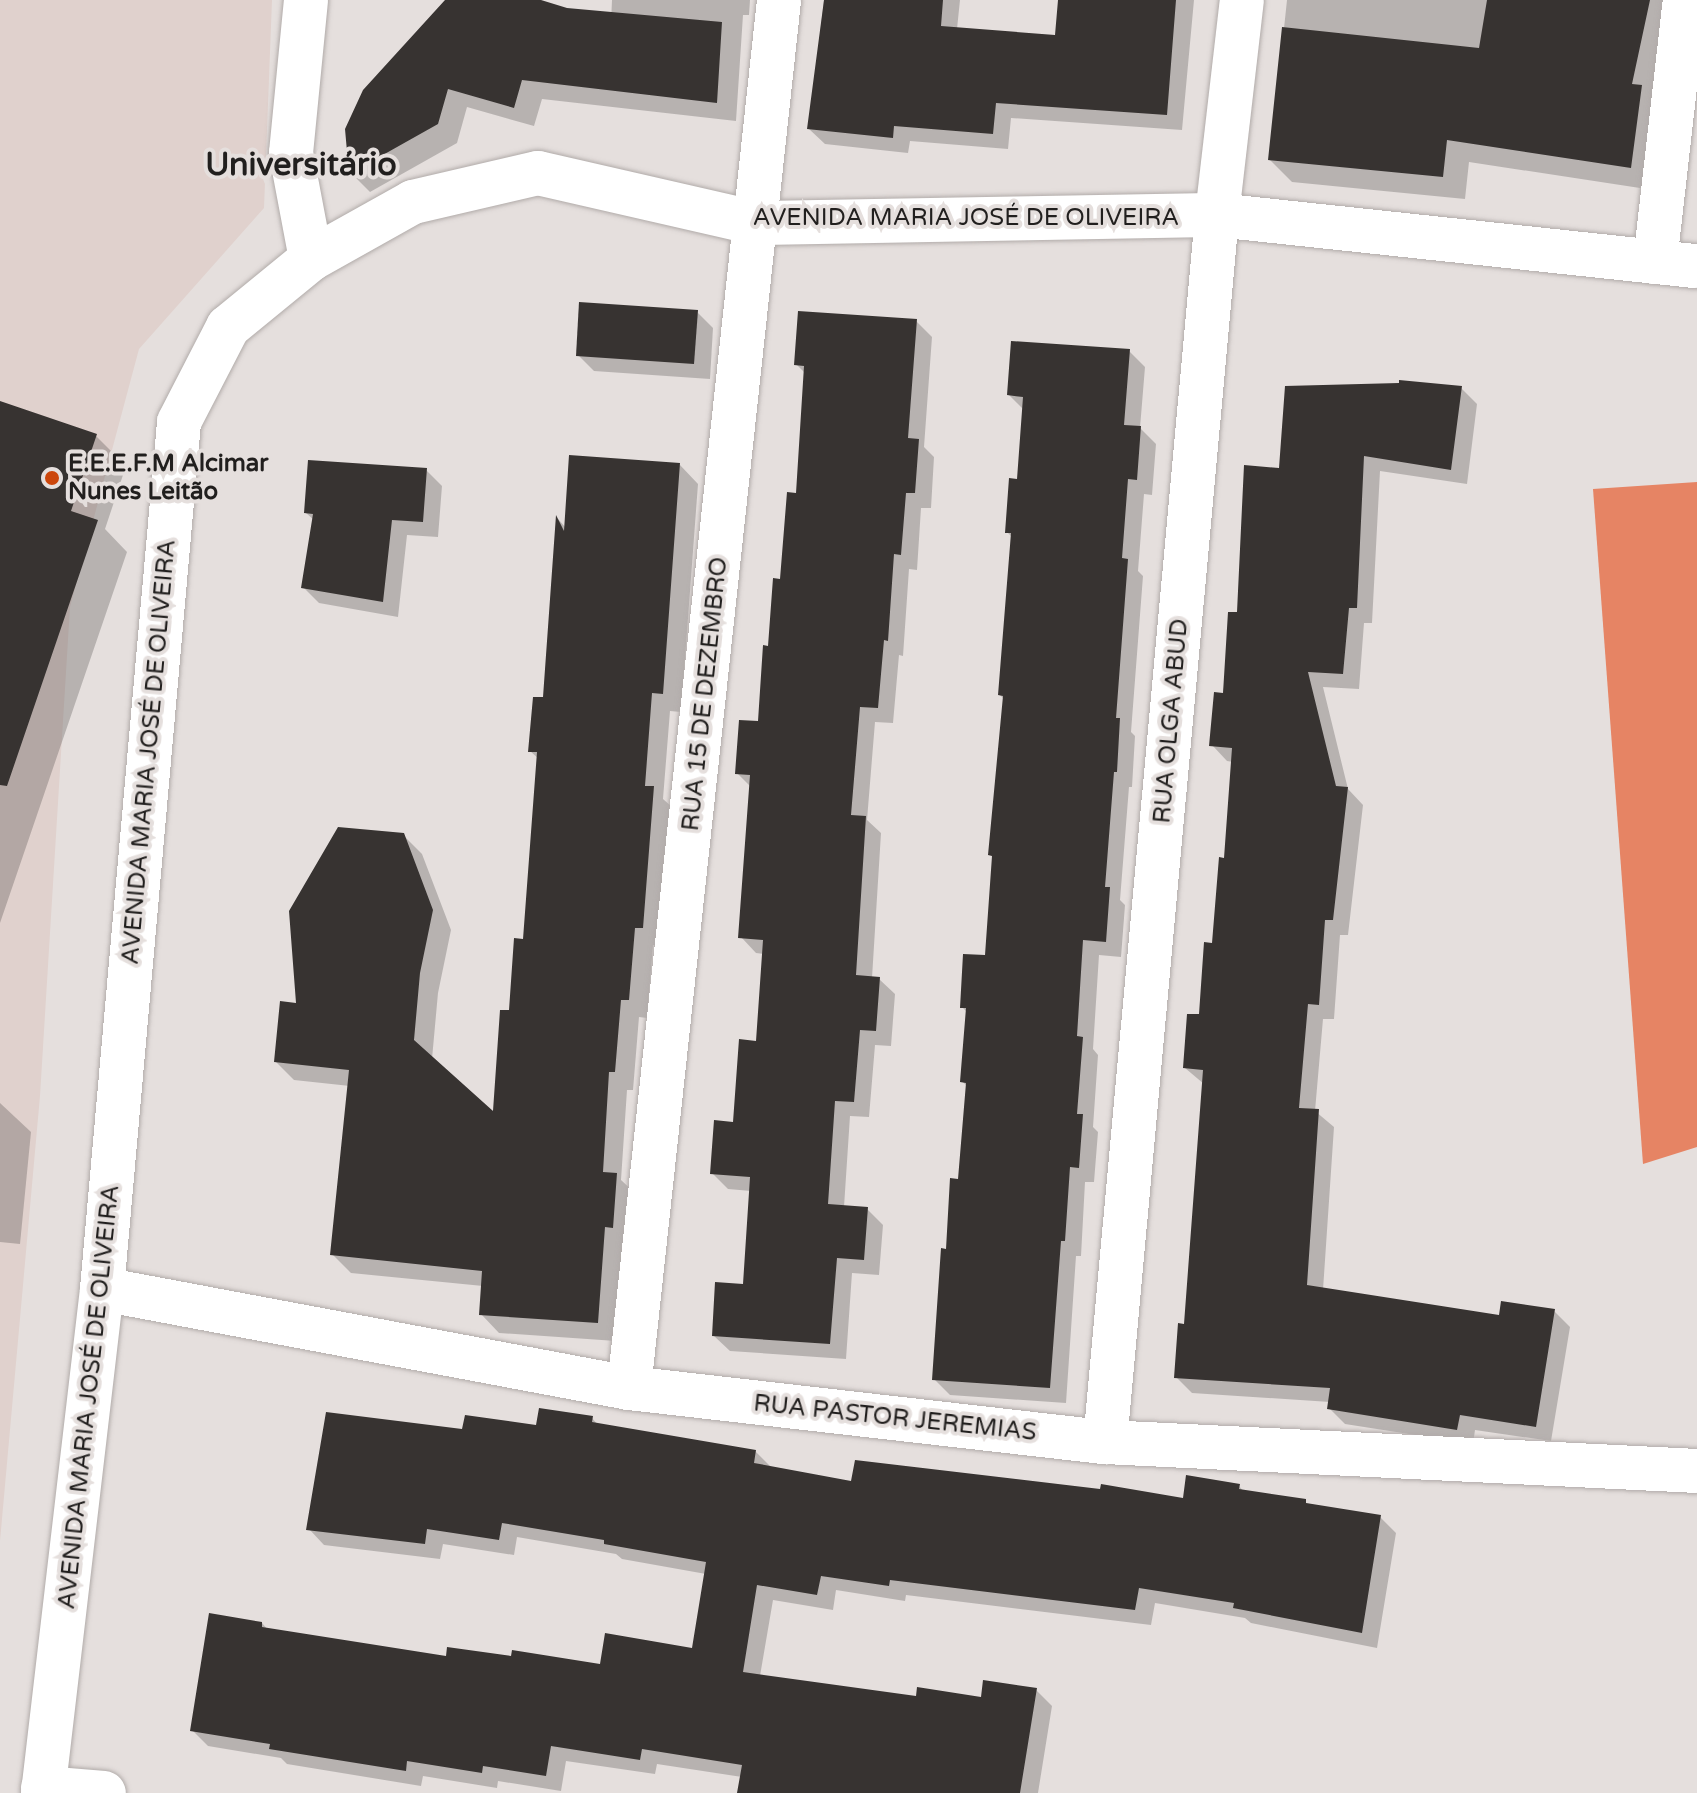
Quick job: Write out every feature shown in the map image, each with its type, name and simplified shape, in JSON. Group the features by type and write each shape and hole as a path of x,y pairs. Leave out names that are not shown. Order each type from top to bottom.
{"street":[{"path":"306,0 291,153 311,259"},
{"name":"RUA 15 DE DEZEMBRO","path":"629,1388 779,0"},
{"name":"RUA OLGA ABUD","path":"1105,1442 1217,215 1242,0"},
{"path":"1676,264 1685,0"},
{"name":"AVENIDA MARIA JOSÉ DE OLIVEIRA","path":"43,1791 102,1289 179,422 228,327 311,259 413,202 538,173 756,223 1217,215 1676,264"},
{"name":"RUA PASTOR JEREMIAS","path":"102,1289 629,1388 1105,1442 1697,1471"},
{"path":"43,1791 104,1793"}],"shaded area":[{"name":"E.E.E.F.M Alcimar Nunes Leitão","path":"0,0 272,0 264,208 139,349 70,607 40,1096 0,1541"},
{"path":"1697,482 1697,1147 1643,1164 1593,489"}],"building":[{"path":"445,0 541,0 567,8 722,22 717,103 522,80 514,108 448,89 438,124 349,174 345,129 363,90"},
{"path":"824,0 943,0 941,26 1055,35 1058,0 1176,0 1167,115 996,103 993,134 894,126 893,138 807,129"},
{"path":"1487,0 1650,0 1632,84 1642,85 1631,168 1447,140 1443,177 1268,160 1282,27 1479,48"},
{"path":"579,302 698,310 694,364 576,356"},
{"path":"798,311 917,319 908,438 919,439 915,493 906,493 901,555 894,554 888,641 884,640 878,708 860,707 851,815 866,816 856,975 880,977 876,1031 860,1030 854,1102 835,1101 828,1204 868,1207 864,1260 837,1258 830,1344 712,1336 715,1282 743,1284 750,1177 710,1174 714,1120 733,1122 739,1039 756,1041 763,940 738,938 750,775 735,774 739,720 758,721 763,645 768,646 773,578 780,579 787,492 796,493 804,366 794,365"},
{"path":"1011,341 1130,349 1124,425 1141,426 1137,480 1128,479 1122,558 1128,559 1116,718 1120,718 1117,772 1114,772 1105,887 1110,887 1106,942 1083,940 1077,1036 1083,1037 1077,1114 1083,1114 1079,1168 1070,1167 1065,1241 1061,1241 1050,1388 932,1380 941,1248 946,1249 950,1178 958,1179 966,1083 960,1082 966,1008 960,1008 963,954 985,955 992,856 988,855 1003,696 998,695 1011,533 1005,533 1009,478 1017,479 1023,397 1007,395"},
{"path":"1399,380 1462,386 1451,470 1364,456 1357,608 1349,608 1343,674 1308,672 1336,786 1348,787 1333,920 1325,920 1319,1005 1308,1004 1299,1108 1319,1109 1307,1285 1499,1315 1501,1301 1555,1309 1536,1427 1460,1415 1457,1430 1327,1409 1330,1388 1174,1378 1178,1323 1184,1324 1203,1070 1183,1068 1187,1014 1199,1014 1204,942 1212,943 1219,857 1224,858 1232,748 1209,746 1214,692 1223,693 1228,612 1237,612 1244,465 1279,468 1285,386 1399,383"},
{"path":"0,401 97,434 71,511 98,520 7,786 0,785"},
{"path":"569,455 680,463 663,694 652,693 645,786 654,786 643,928 635,928 629,1000 621,1000 615,1072 609,1072 603,1172 617,1173 613,1228 605,1227 598,1323 479,1315 482,1271 330,1255 349,1070 274,1062 280,1001 296,1003 289,911 338,827 404,833 433,910 420,973 414,1040 493,1111 500,1010 509,1010 514,938 523,939 537,752 528,752 533,697 543,697 556,515 564,531"},
{"path":"308,460 427,468 423,522 392,520 383,602 301,588 313,514 304,513"},
{"path":"539,1408 593,1416 592,1422 756,1450 754,1463 851,1481 855,1460 1100,1489 1101,1484 1183,1498 1186,1475 1240,1484 1239,1489 1306,1499 1306,1503 1381,1515 1362,1633 1233,1608 1234,1603 1139,1588 1135,1610 890,1580 889,1586 821,1576 817,1595 757,1585 743,1672 916,1696 917,1687 981,1697 983,1680 1037,1688 1020,1793 737,1793 742,1765 642,1749 640,1760 551,1746 546,1776 483,1766 482,1773 407,1761 406,1771 269,1749 270,1744 190,1731 209,1613 262,1622 262,1627 446,1656 447,1647 511,1656 512,1650 600,1664 605,1633 692,1648 706,1562 604,1544 604,1540 502,1523 499,1540 427,1529 425,1544 306,1530 326,1412 462,1429 465,1415 536,1425"}],"place":[{"name":"E.E.E.F.M Alcimar Nunes Leitão","path":"52,478"}],"district":[{"name":"Universitário","path":"301,165"}]}
